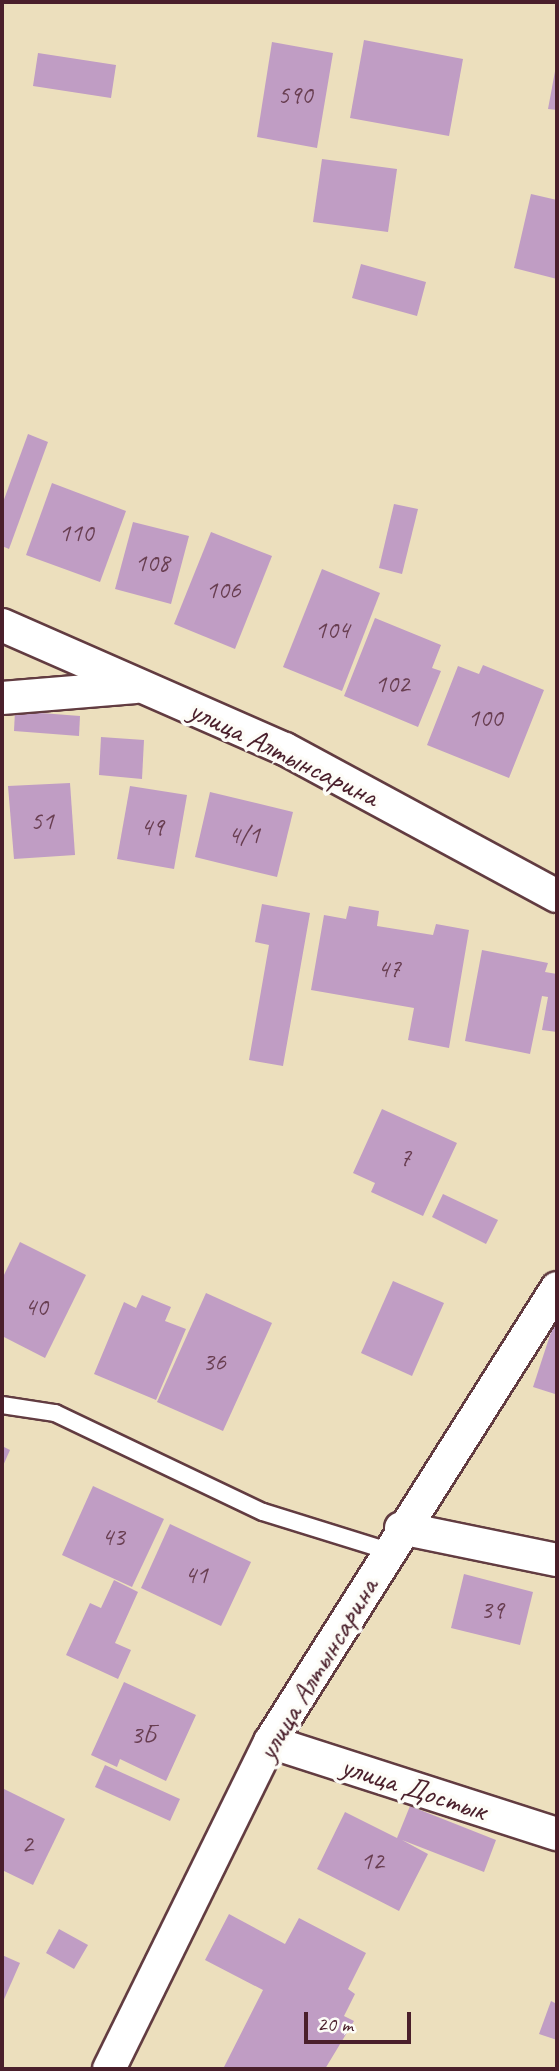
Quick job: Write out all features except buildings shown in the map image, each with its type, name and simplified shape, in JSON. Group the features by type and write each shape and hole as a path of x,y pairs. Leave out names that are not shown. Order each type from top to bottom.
{"street":[{"name":"улица Алтынсарина","path":"2,625 285,748 557,897"},
{"path":"2,698 142,686"},
{"name":"улица Алтынсарина","path":"108,2069 270,1742 395,1540 557,1288"},
{"path":"395,1540 557,1560"},
{"name":"улица Достык","path":"270,1742 557,1834"}],"lane":[{"path":"2,1405 55,1412 263,1511 395,1540"}]}
